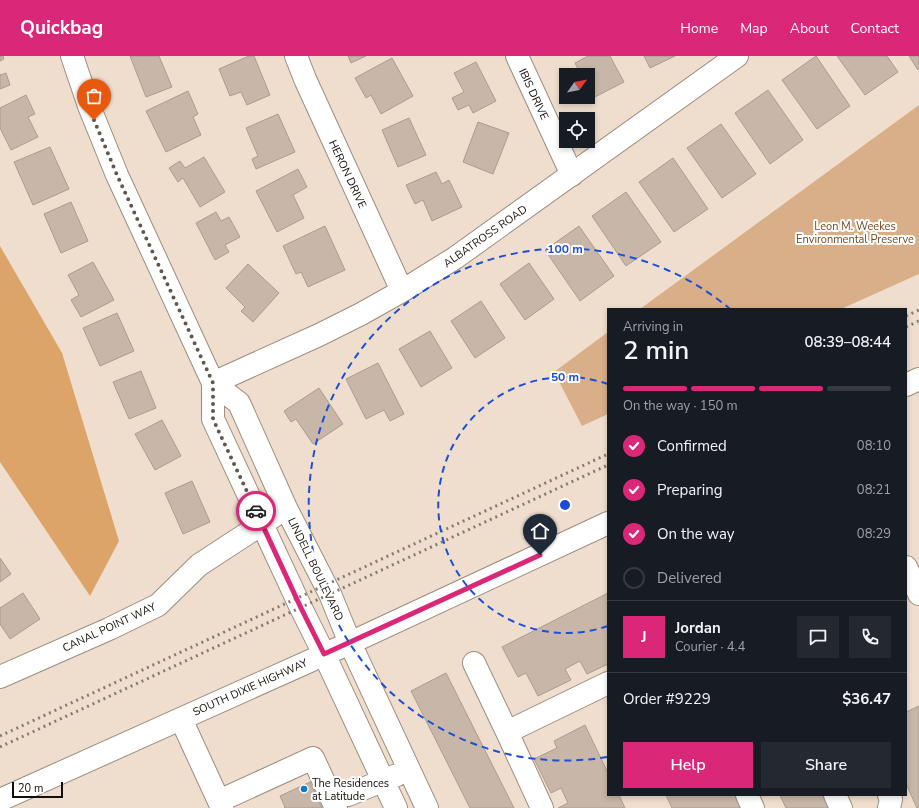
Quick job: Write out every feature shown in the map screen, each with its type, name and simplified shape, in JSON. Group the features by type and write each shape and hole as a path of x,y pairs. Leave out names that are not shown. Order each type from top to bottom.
{"street":[{"name":"LINDELL BOULEVARD","path":"72,56 89,106 117,175 213,383 213,419 396,808"},
{"name":"HERON DRIVE","path":"296,56 305,79 402,291"},
{"name":"IBIS DRIVE","path":"517,56 572,175"},
{"name":"ALBATROSS ROAD","path":"213,383 319,335 361,314 402,291 455,258 737,56"},
{"path":"907,385 919,379"},
{"name":"LINDELL BOULEVARD","path":"213,383 239,403 286,508 330,594 350,642 427,808"},
{"name":"CANAL POINT WAY","path":"1,675 115,627 158,605 199,565 286,508"},
{"name":"SOUTH DIXIE HIGHWAY","path":"0,800 324,654 607,523"},
{"path":"907,569 919,594"},
{"path":"474,663 542,808"},
{"path":"507,732 607,683"},
{"path":"181,719 220,805 312,758 332,799 348,795 409,770"},
{"path":"748,796 754,808"},
{"path":"835,796 841,808"},
{"path":"889,808 891,799 890,796"}],"green space":[{"name":"Leon M. Weekes Environmental Preserve","path":"919,105 919,274 843,308 641,308"},
{"path":"607,333 607,414 582,426 554,372"}],"shaded area":[{"path":"0,246 62,353 119,541 90,596 0,462"}],"building":[{"path":"0,56 3,56 4,59 0,61"},
{"path":"130,56 159,56 172,87 146,97"},
{"path":"249,56 254,56 270,95 247,105 241,92 230,96 219,69"},
{"path":"348,56 366,56 351,63"},
{"path":"588,56 610,56 624,82 595,97 595,68 578,68 575,63"},
{"path":"644,56 675,56 650,68"},
{"path":"816,56 850,106 817,129 782,80"},
{"path":"837,56 887,56 898,72 865,95"},
{"path":"909,56 919,56 918,70"},
{"path":"392,58 413,96 381,114 371,95 366,98 355,78"},
{"path":"476,62 496,101 473,113 469,105 458,110 452,98 464,92 454,73"},
{"path":"6,73 10,85 0,89 0,74"},
{"path":"768,90 803,140 770,164 735,113"},
{"path":"188,91 198,114 193,117 201,135 166,152 146,111"},
{"path":"26,95 35,114 28,117 38,137 11,150 0,128 0,108"},
{"path":"278,114 295,152 256,169 252,159 258,156 246,128"},
{"path":"409,118 426,155 398,167 382,130"},
{"path":"478,122 509,133 493,174 463,162"},
{"path":"721,124 756,174 722,198 687,148"},
{"path":"50,147 69,189 33,205 14,162"},
{"path":"204,157 225,192 200,207 183,178 178,182 169,168 180,161 185,168"},
{"path":"673,158 708,209 674,232 639,182"},
{"path":"298,169 307,187 293,195 304,218 277,232 256,191"},
{"path":"436,172 442,184 449,180 462,207 432,221 423,200 415,204 406,185"},
{"path":"626,192 661,242 626,266 592,216"},
{"path":"71,202 88,241 61,253 44,214"},
{"path":"216,212 221,221 229,217 240,237 225,245 229,252 215,260 196,223"},
{"path":"325,226 345,270 308,287 301,272 296,274 283,246"},
{"path":"579,226 614,276 580,301 545,250"},
{"path":"93,262 114,300 81,317 71,300 79,295 68,275"},
{"path":"529,263 554,299 525,320 500,284"},
{"path":"248,264 279,293 253,322 241,311 245,307 226,288"},
{"path":"481,301 505,338 475,358 451,321"},
{"path":"117,313 134,351 100,366 83,328"},
{"path":"430,331 452,368 421,387 399,349"},
{"path":"378,363 404,414 390,421 384,410 366,419 346,379"},
{"path":"141,371 156,408 129,419 113,382"},
{"path":"319,388 343,424 313,444 296,419 291,422 284,411"},
{"path":"162,420 181,456 155,470 135,434"},
{"path":"192,481 210,522 183,534 165,493"},
{"path":"0,558 11,574 0,582"},
{"path":"23,593 40,619 10,639 0,624 0,608"},
{"path":"607,594 607,664 587,674 580,661 565,669 571,680 538,696 526,673 518,677 502,647"},
{"path":"446,673 514,808 470,808 411,691"},
{"path":"919,706 919,808 917,808 907,786 907,712"},
{"path":"585,725 607,771 607,796 619,796 625,808 558,808 568,803 561,788 551,793 534,759 557,748 554,741"},
{"name":"The Residences at Latitude","path":"310,782 322,808 284,808 285,807 280,796"},
{"path":"666,796 739,796 743,808 672,808"},
{"path":"780,796 824,796 830,808 786,808"}],"railway":[{"path":"907,316 919,310"},
{"path":"907,327 919,321"},
{"path":"0,736 607,454"},
{"path":"0,747 607,465"}],"way so far":[{"path":"94,120 117,175 213,383 213,419 256,511"}],"place":[{"name":"The Residences at Latitude","path":"304,789"}],"route":[{"path":"256,511 324,654 540,555"}]}
